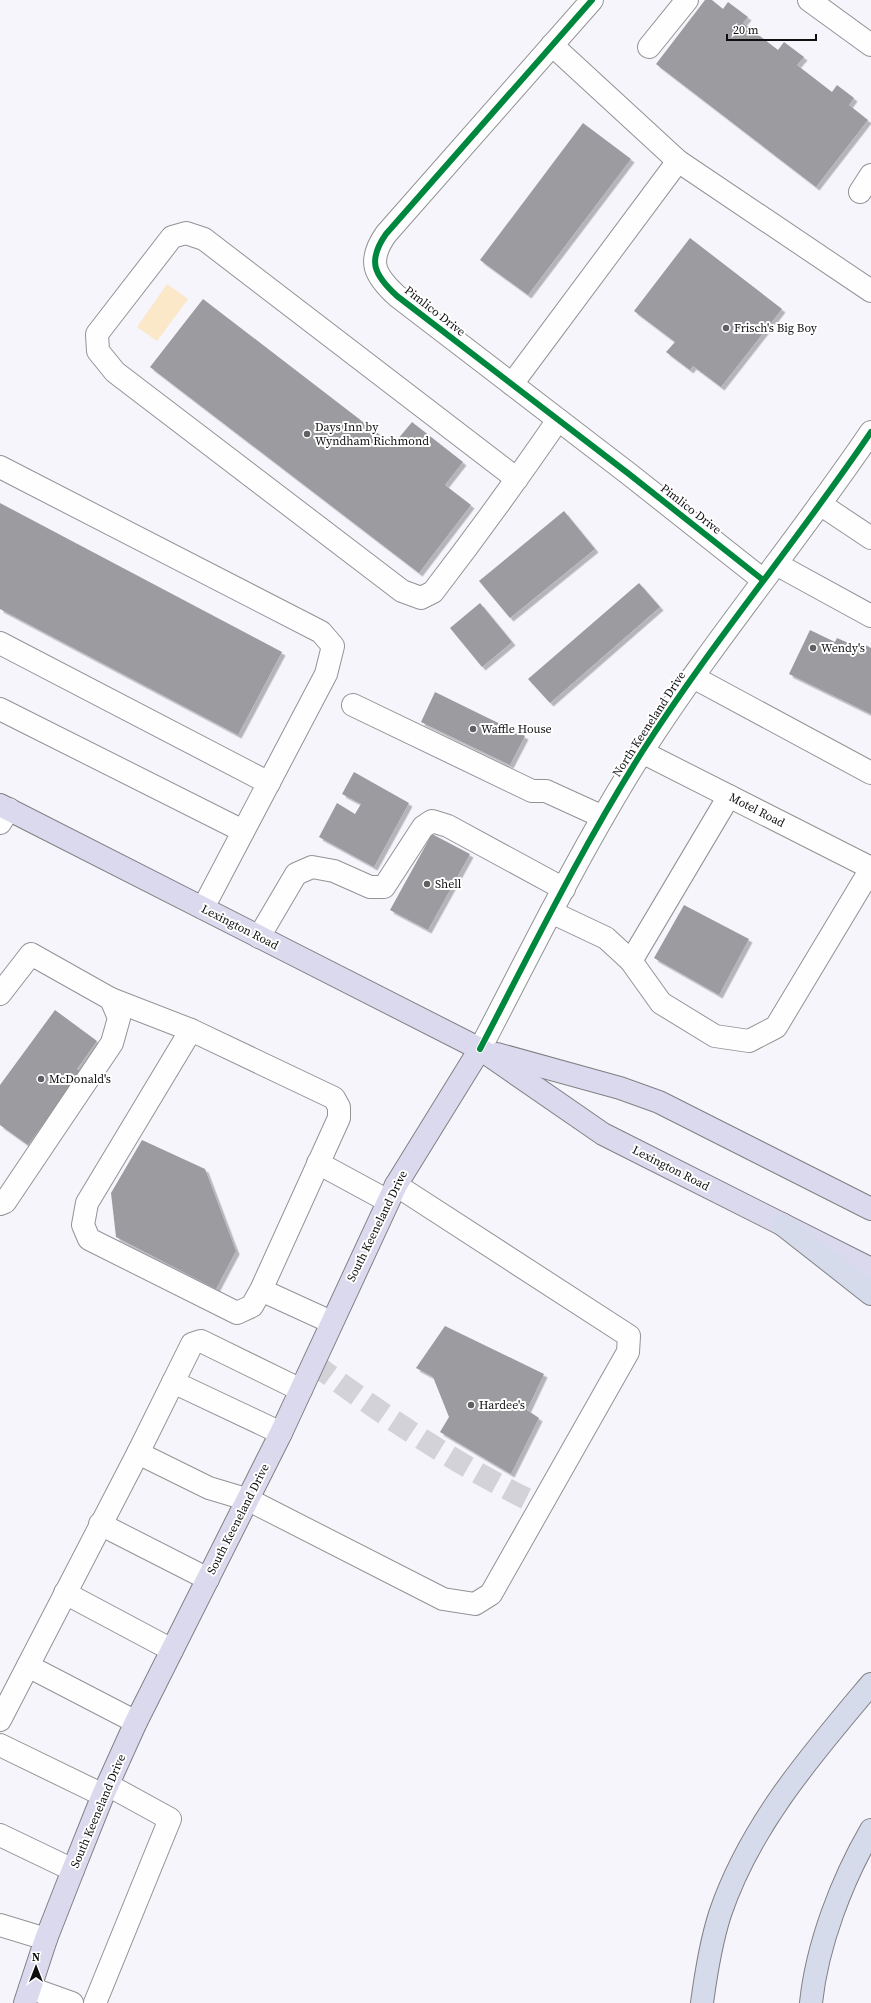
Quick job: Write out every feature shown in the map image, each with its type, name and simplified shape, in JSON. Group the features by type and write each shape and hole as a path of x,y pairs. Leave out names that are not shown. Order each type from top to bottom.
{"highway":[{"path":"782,1224 871,1294"},
{"path":"702,2003 706,1973 720,1914 743,1859 773,1808 804,1765 871,1684"},
{"path":"811,2003 824,1942 840,1894 861,1847 871,1830"}],"main road":[{"name":"Lexington Road","path":"3,812 203,908 480,1049 603,1134 871,1269"},
{"name":"Lexington Road","path":"480,1049 620,1088 658,1102 871,1209"},
{"name":"South Keeneland Drive","path":"27,1995 46,1938 73,1870 136,1722 281,1433 331,1322 392,1193 480,1049"}],"street":[{"name":"Pimlico Drive","path":"592,0 386,234 378,246 374,264 376,272 384,285 397,296 558,420 770,572 871,616"},
{"path":"650,47 687,0"},
{"path":"809,0 871,45"},
{"path":"552,45 678,161 871,291"},
{"path":"512,384 678,161"},
{"path":"517,479 204,239 186,233 172,237 97,334 98,351 115,372 402,592 421,598 433,592 517,479 558,420"},
{"name":"North Keeneland Drive","path":"480,1049 551,912 603,817 642,752 693,677 871,432"},
{"path":"0,467 321,632 333,646 326,674 203,908"},
{"path":"820,504 871,538"},
{"path":"0,643 269,783"},
{"path":"693,677 871,773"},
{"path":"353,705 532,791 546,791 603,817"},
{"path":"0,708 243,831"},
{"name":"Motel Road","path":"642,752 871,869"},
{"path":"631,961 729,796"},
{"path":"259,937 296,874 312,867 334,871 370,887 384,887 424,827 432,821 448,826 564,889"},
{"path":"551,912 606,938 631,961 661,1002 715,1036 749,1041 776,1027 871,869"},
{"path":"2,987 31,954 111,999 191,1030 334,1098 339,1107 339,1118 261,1290 252,1306 237,1313 89,1239 83,1225 87,1203 191,1030"},
{"path":"0,1204 5,1202 112,1043 119,1018 111,999"},
{"path":"138,1453 209,1488 248,1500 443,1599 475,1604 491,1594 628,1352 629,1336 392,1193 318,1164"},
{"path":"261,1290 331,1322"},
{"path":"0,1720 138,1453 192,1344 201,1341 301,1390"},
{"path":"173,1382 281,1433"},
{"path":"100,1524 208,1579"},
{"path":"65,1593 172,1650"},
{"path":"28,1666 136,1722"},
{"path":"0,1745 170,1819 95,2003"},
{"path":"0,1835 73,1870"},
{"path":"0,1925 46,1938"},
{"path":"27,1995 72,2003"}],"shaded area":[{"path":"167,284 188,299 157,341 137,327"}],"building":[{"path":"705,0 712,0 723,9 728,2 748,17 743,23 778,50 784,42 804,57 797,65 832,92 837,85 854,98 849,105 868,120 816,187 656,64"},
{"path":"583,123 631,159 528,295 480,260"},
{"path":"690,238 782,309 721,387 693,366 690,370 666,352 675,342 634,311"},
{"name":"Days Inn by Wyndham Richmond","path":"203,299 393,445 412,422 463,462 445,485 471,505 419,573 150,367"},
{"path":"0,503 282,652 238,735 0,609"},
{"path":"564,511 595,549 510,618 479,581"},
{"path":"639,583 660,607 550,703 528,679"},
{"path":"480,603 512,642 482,667 450,628"},
{"path":"810,630 835,642 837,638 862,649 864,644 871,648 871,714 789,674"},
{"name":"Waffle House","path":"435,692 525,736 510,765 421,722"},
{"path":"354,772 409,803 374,867 319,837 337,803 355,814 361,804 342,794"},
{"path":"432,834 470,854 428,930 390,910"},
{"path":"684,905 749,939 719,995 654,958"},
{"name":"McDonald's","path":"55,1010 97,1041 77,1069 81,1072 28,1145 0,1125 0,1085"},
{"path":"142,1140 205,1169 236,1251 216,1289 116,1237 111,1193"},
{"path":"445,1326 544,1374 527,1410 539,1418 511,1474 440,1432 449,1417 433,1377 416,1368"}],"tunnel":[{"path":"313,1363 395,1422 452,1458 541,1506"}],"cycle path":[{"path":"592,0 386,234 376,252 375,260 378,274 397,296 629,474 763,580"},
{"path":"480,1049 578,861 642,752 697,670 814,512 871,432"}],"place":[{"name":"Frisch's Big Boy","path":"726,328"},
{"name":"Days Inn by Wyndham Richmond","path":"307,434"},
{"name":"Wendy's","path":"813,648"},
{"name":"Waffle House","path":"473,729"},
{"name":"Shell","path":"427,884"},
{"name":"McDonald's","path":"41,1079"},
{"name":"Hardee's","path":"471,1405"}]}
